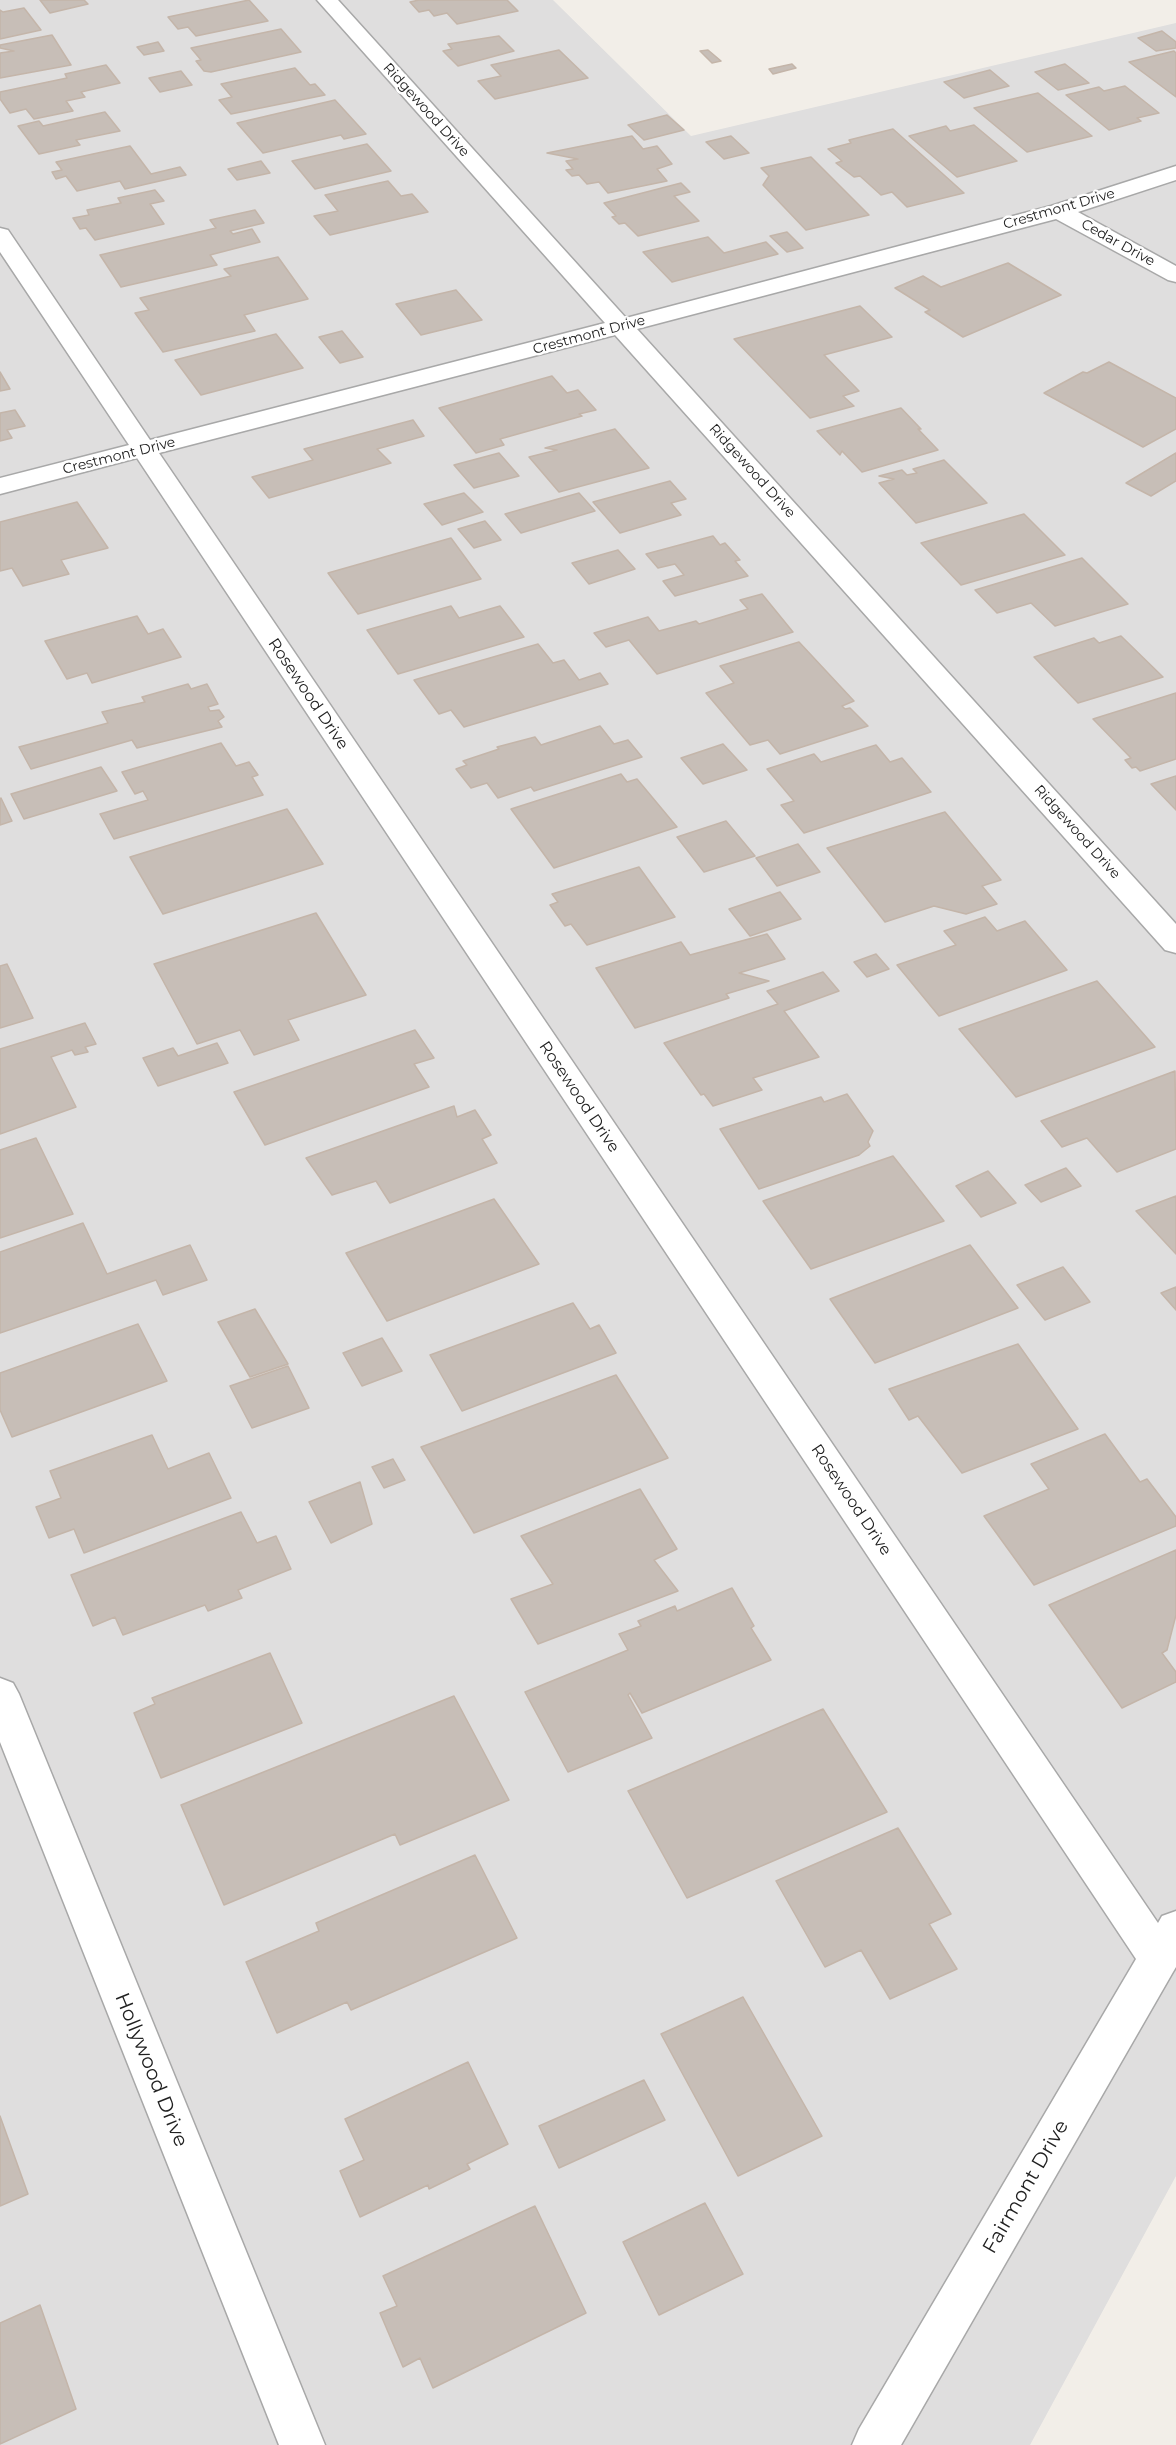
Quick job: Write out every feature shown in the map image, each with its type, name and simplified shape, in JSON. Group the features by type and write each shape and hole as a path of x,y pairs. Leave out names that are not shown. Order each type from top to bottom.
{"street":[{"name":"Ridgewood Drive","path":"327,0 1176,943"},
{"name":"Crestmont Drive","path":"0,486 622,326 1059,210 1176,173"},
{"name":"Cedar Drive","path":"1059,210 1176,275"},
{"name":"Rosewood Drive","path":"0,235 144,449 1168,1944"},
{"name":"Hollywood Drive","path":"0,1694 302,2445"},
{"name":"Fairmont Drive","path":"875,2445 1168,1944"}],"shaded area":[{"path":"0,0 553,0 691,136 1176,23 1176,2176 1030,2445 0,2445"}],"building":[{"path":"40,0 84,0 88,4 50,13"},
{"path":"249,0 268,21 196,36 188,27 178,29 168,17"},
{"path":"419,0 507,0 518,11 457,24 447,13 434,16 429,10 419,12 410,2"},
{"path":"24,8 41,30 0,39 0,10 3,12"},
{"path":"281,29 301,52 211,72 204,71 196,61 201,60 191,48"},
{"path":"1162,31 1176,42 1176,48 1156,51 1138,38"},
{"path":"52,35 71,65 0,78 0,53 14,51 0,48 0,45"},
{"path":"499,36 514,51 458,66 443,51 452,49 448,44"},
{"path":"158,42 164,51 144,55 137,47"},
{"path":"559,50 588,78 495,99 478,81 501,76 491,65"},
{"path":"708,50 721,61 712,63 700,51"},
{"path":"1174,51 1176,53 1176,97 1129,62"},
{"path":"792,64 796,68 773,74 769,69"},
{"path":"1065,64 1089,83 1058,90 1035,72"},
{"path":"106,65 120,83 81,92 85,97 66,101 73,111 34,119 26,109 10,113 0,99 0,92 67,78 65,74"},
{"path":"295,68 310,85 315,84 325,95 231,114 219,100 232,97 221,84"},
{"path":"990,70 1009,86 964,98 944,82"},
{"path":"181,71 192,85 160,92 149,78"},
{"path":"1125,86 1159,113 1137,118 1141,121 1109,130 1066,95 1099,87 1104,91"},
{"path":"1038,93 1092,136 1027,152 974,108"},
{"path":"335,100 366,134 344,139 341,135 263,153 237,123"},
{"path":"105,112 120,131 76,140 80,145 39,154 18,126 39,121 43,126"},
{"path":"667,115 684,130 644,140 628,125"},
{"path":"974,125 1017,161 957,177 909,136 946,126 950,131"},
{"path":"893,129 964,193 907,207 892,192 881,195 860,176 854,177 836,163 842,161 828,149 851,143 849,140"},
{"path":"632,136 643,149 657,146 672,164 657,169 667,181 608,193 599,182 587,184 579,175 572,176 566,170 573,169 566,161 578,159 547,153"},
{"path":"731,136 749,153 724,159 706,142"},
{"path":"367,144 391,171 315,189 292,161"},
{"path":"130,146 151,174 180,167 186,175 125,189 120,181 77,191 66,176 56,179 52,172 62,170 56,162"},
{"path":"811,157 869,215 806,230 763,185 769,176 761,168"},
{"path":"261,161 270,173 237,180 228,169"},
{"path":"388,181 401,196 412,194 428,212 330,235 314,216 338,211 325,195"},
{"path":"681,183 690,192 674,196 699,221 638,236 625,223 619,224 612,217 616,216 604,203"},
{"path":"155,190 164,201 150,204 164,224 95,240 86,228 80,229 73,218 89,215 87,210 121,203 118,198"},
{"path":"255,210 264,223 230,231 233,234 252,229 260,242 210,255 217,265 121,287 100,255 216,228 210,220"},
{"path":"787,232 803,248 787,252 770,236"},
{"path":"708,237 724,253 766,242 778,254 672,282 643,252"},
{"path":"278,257 308,299 244,315 255,331 163,352 135,313 149,310 140,298 231,276 224,269"},
{"path":"1008,263 1061,295 963,337 925,312 930,310 895,288 923,276 941,287"},
{"path":"456,290 482,320 421,335 396,304"},
{"path":"860,306 892,337 824,355 859,391 843,396 854,406 810,418 734,339"},
{"path":"342,331 363,357 340,363 319,337"},
{"path":"276,334 303,368 201,395 175,360"},
{"path":"1109,362 1176,398 1176,429 1143,447 1044,393 1083,372 1087,373"},
{"path":"0,372 10,389 0,391"},
{"path":"552,376 567,393 578,390 596,410 500,439 504,445 476,453 439,408"},
{"path":"901,408 938,450 862,472 842,451 840,455 817,431"},
{"path":"15,410 25,426 7,430 12,438 0,441 0,413"},
{"path":"413,420 424,436 377,449 391,463 269,498 252,477 313,460 304,449"},
{"path":"615,429 649,468 559,492 529,457 557,450 545,448"},
{"path":"499,453 519,476 474,488 454,465"},
{"path":"1176,453 1176,481 1151,496 1126,483"},
{"path":"944,460 987,503 916,523 879,483 894,479 879,476 902,470 907,475 917,473 913,469"},
{"path":"670,481 686,499 671,503 681,515 620,533 593,502"},
{"path":"464,493 483,512 442,525 424,504"},
{"path":"579,493 595,511 521,533 505,514"},
{"path":"77,502 108,548 61,560 69,574 23,586 12,568 0,571 0,522"},
{"path":"1024,514 1065,555 961,585 921,543"},
{"path":"485,521 501,540 474,548 458,529"},
{"path":"713,536 720,545 725,543 740,560 735,561 748,576 675,596 663,581 684,575 675,564 658,568 646,554"},
{"path":"451,538 481,579 358,614 328,573"},
{"path":"618,550 635,569 589,584 572,563"},
{"path":"1082,558 1128,604 1055,626 1031,603 997,613 975,590"},
{"path":"762,594 793,632 657,674 629,640 606,647 594,633 648,617 659,631 696,621 699,624 748,609 740,600"},
{"path":"451,606 459,618 500,606 524,637 398,674 367,630"},
{"path":"137,616 148,634 163,629 181,657 92,683 87,673 67,679 45,641"},
{"path":"1121,636 1163,677 1078,703 1034,657 1094,638 1099,643"},
{"path":"799,642 854,701 842,706 845,709 850,708 868,726 780,754 768,740 750,745 706,693 734,683 720,666"},
{"path":"538,644 553,663 564,660 579,680 600,673 608,684 464,727 451,710 439,714 414,680"},
{"path":"188,684 191,689 207,684 218,704 208,707 210,711 219,710 224,717 218,721 222,727 137,748 132,740 31,769 19,747 108,723 102,712 145,702 142,697"},
{"path":"1176,693 1176,759 1140,771 1136,767 1132,768 1125,760 1131,758 1093,719"},
{"path":"600,726 614,744 628,740 642,757 534,791 531,787 498,798 487,783 471,788 456,769 467,765 463,761 499,749 497,747 535,737 541,745"},
{"path":"221,743 236,766 249,762 258,775 252,777 263,795 114,839 100,814 148,800 143,791 135,794 122,772"},
{"path":"723,744 747,770 703,784 681,758"},
{"path":"876,745 890,762 902,758 931,792 804,833 781,805 794,801 767,769 814,754 821,762"},
{"path":"101,767 117,791 24,819 11,794"},
{"path":"621,774 627,782 637,779 677,827 554,868 511,809"},
{"path":"1176,776 1176,810 1151,784"},
{"path":"0,799 12,821 0,825"},
{"path":"287,809 323,864 163,914 130,857"},
{"path":"945,812 1001,880 982,886 997,904 966,914 934,906 885,922 827,848"},
{"path":"726,821 755,856 704,872 677,837"},
{"path":"798,844 820,872 777,886 756,858"},
{"path":"639,867 675,917 587,945 571,924 565,926 550,905 558,902 552,894"},
{"path":"780,892 801,919 750,936 729,909"},
{"path":"316,913 366,995 288,1020 299,1040 254,1055 240,1030 197,1044 154,964"},
{"path":"985,917 997,931 1025,921 1067,970 939,1016 897,965 956,945 944,931"},
{"path":"767,934 785,959 739,973 769,981 726,994 729,998 635,1028 596,968 681,942 690,955"},
{"path":"876,954 889,969 867,977 854,962"},
{"path":"7,964 33,1018 0,1028 0,966"},
{"path":"823,972 839,991 784,1011 819,1057 753,1078 762,1090 713,1106 704,1094 701,1095 664,1043 778,1004 767,991"},
{"path":"1097,981 1155,1047 1016,1097 959,1029"},
{"path":"85,1023 96,1044 85,1047 88,1052 75,1055 72,1050 51,1057 76,1107 0,1134 0,1049"},
{"path":"415,1030 434,1058 414,1064 429,1087 265,1145 234,1092"},
{"path":"217,1043 228,1063 158,1086 143,1058 173,1048 178,1056"},
{"path":"1175,1071 1176,1149 1117,1172 1087,1138 1062,1147 1041,1121"},
{"path":"847,1094 873,1131 868,1142 870,1146 859,1155 759,1189 720,1129 821,1097 824,1102"},
{"path":"454,1106 457,1117 475,1110 491,1135 482,1139 497,1163 390,1203 376,1181 332,1195 306,1158"},
{"path":"36,1138 73,1214 0,1238 0,1150"},
{"path":"893,1156 944,1221 811,1269 763,1201"},
{"path":"1066,1168 1081,1186 1041,1202 1025,1185"},
{"path":"988,1171 1016,1203 981,1217 956,1186"},
{"path":"1176,1196 1176,1254 1136,1211"},
{"path":"494,1199 539,1264 387,1321 346,1253"},
{"path":"83,1223 107,1274 190,1245 207,1280 163,1295 156,1280 0,1333 0,1252"},
{"path":"970,1245 1018,1308 875,1363 830,1299"},
{"path":"1063,1267 1090,1302 1045,1320 1017,1285"},
{"path":"1176,1287 1176,1310 1161,1293"},
{"path":"573,1303 590,1329 599,1325 616,1353 462,1411 430,1355"},
{"path":"255,1309 288,1364 250,1377 218,1322"},
{"path":"138,1324 167,1381 12,1437 0,1410 0,1373"},
{"path":"382,1338 402,1371 362,1386 343,1353"},
{"path":"1018,1344 1078,1429 962,1473 918,1416 909,1420 889,1389"},
{"path":"288,1366 309,1408 252,1428 230,1386"},
{"path":"616,1375 668,1458 474,1533 421,1447"},
{"path":"1105,1434 1140,1482 1147,1479 1176,1517 1176,1526 1034,1585 984,1516 1049,1489 1031,1464"},
{"path":"152,1435 168,1469 209,1453 231,1498 84,1553 74,1529 49,1538 36,1507 61,1498 50,1471"},
{"path":"393,1459 405,1480 384,1488 372,1467"},
{"path":"360,1482 372,1524 331,1543 309,1502"},
{"path":"640,1489 677,1549 654,1560 678,1591 538,1644 511,1599 553,1584 521,1536"},
{"path":"241,1512 257,1543 276,1536 291,1569 238,1590 242,1598 208,1611 205,1605 123,1635 115,1617 93,1626 71,1575"},
{"path":"1176,1550 1176,1615 1167,1650 1162,1653 1176,1672 1176,1682 1122,1708 1049,1605"},
{"path":"732,1588 754,1626 751,1628 771,1660 642,1713 630,1693 628,1695 652,1738 568,1772 525,1692 628,1650 619,1634 641,1626 638,1621 675,1606 677,1611"},
{"path":"270,1653 302,1723 161,1778 134,1713 155,1704 152,1698"},
{"path":"454,1696 509,1800 400,1845 395,1834 224,1905 181,1805"},
{"path":"823,1709 887,1812 687,1898 628,1791"},
{"path":"898,1828 951,1914 929,1924 957,1969 890,1999 861,1950 825,1967 776,1881"},
{"path":"475,1855 517,1938 351,2010 347,2002 277,2033 246,1962 319,1931 316,1923"},
{"path":"743,1997 822,2136 738,2176 661,2034"},
{"path":"468,2062 508,2144 467,2164 470,2169 429,2189 428,2185 360,2217 340,2171 364,2160 345,2119"},
{"path":"644,2080 665,2120 559,2168 539,2126"},
{"path":"0,2116 28,2194 0,2206"},
{"path":"705,2203 743,2274 659,2315 623,2242"},
{"path":"535,2206 586,2313 433,2388 420,2358 403,2367 380,2313 397,2306 383,2276"},
{"path":"40,2305 76,2409 0,2444 0,2323"}]}
